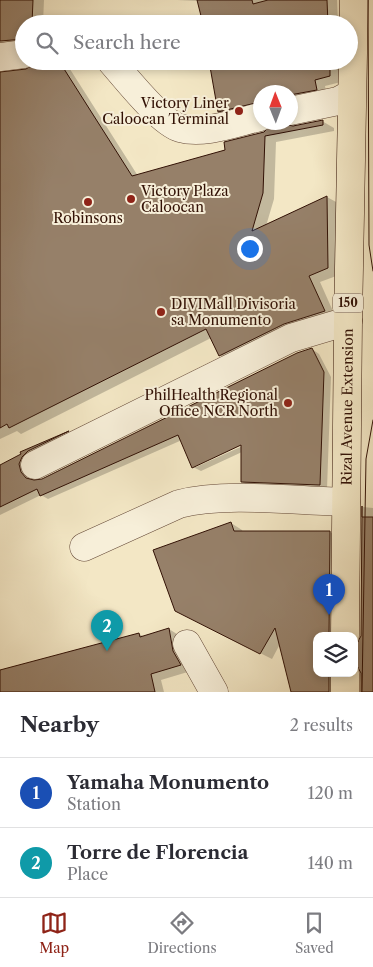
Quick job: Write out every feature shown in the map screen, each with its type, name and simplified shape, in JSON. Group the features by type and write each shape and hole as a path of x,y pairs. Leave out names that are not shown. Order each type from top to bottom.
{"main road":[{"name":"Rizal Avenue Extension","path":"354,0 354,15"},
{"name":"Rizal Avenue Extension","path":"345,632 352,70"},
{"path":"345,677 345,692"}],"lane":[{"path":"0,57 15,55"},
{"path":"119,70 166,121 180,128 202,129 253,118"},
{"path":"298,109 338,101 351,94"},
{"path":"34,465 291,338 348,321"},
{"path":"84,547 179,504 194,500 234,499 346,502"},
{"path":"187,644 214,692"}],"building":[{"path":"0,0 33,0 32,15 15,15 15,40 0,41"},
{"path":"197,0 252,0 253,4 268,0 327,0 328,15 201,15"},
{"path":"65,70 132,176 225,150 224,142 266,130 297,130 265,136 263,193 252,231 327,196 328,268 309,276 325,311 284,324 219,356 206,329 9,428 7,424 0,428 0,72"},
{"path":"211,70 330,70 330,76 315,80 317,90 298,94 298,85 253,85 253,104 218,112"},
{"path":"323,120 323,125 298,130 298,125"},
{"path":"312,348 324,372 320,485 241,482 241,445 192,468 178,435 40,496 37,489 0,507 0,465 21,454 20,452 69,431 28,451 22,457 19,464 21,472 26,478 42,479 297,353"},
{"path":"362,506 362,517 373,517 373,692 361,692 361,673 358,668 358,641 361,636"},
{"path":"231,522 234,531 330,531 329,632 313,632 313,677 329,677 329,692 291,692 275,628 260,654 175,611 153,550"},
{"path":"169,628 173,651 181,665 151,674 155,692 0,692 0,670 139,633 140,637"}],"tram line":[{"path":"368,0 369,245 373,271"},
{"path":"362,692 366,459 373,420"}],"place":[{"name":"Victory Liner Caloocan Terminal","path":"239,111"},
{"name":"Victory Plaza Caloocan","path":"131,199"},
{"name":"Robinsons","path":"88,202"},
{"name":"DIVIMall Divisoria sa Monumento","path":"161,312"},
{"name":"PhilHealth Regional Office NCR North","path":"288,403"},
{"name":"Yamaha Monumento","path":"329,615"},
{"name":"Torre de Florencia","path":"107,651"}]}
